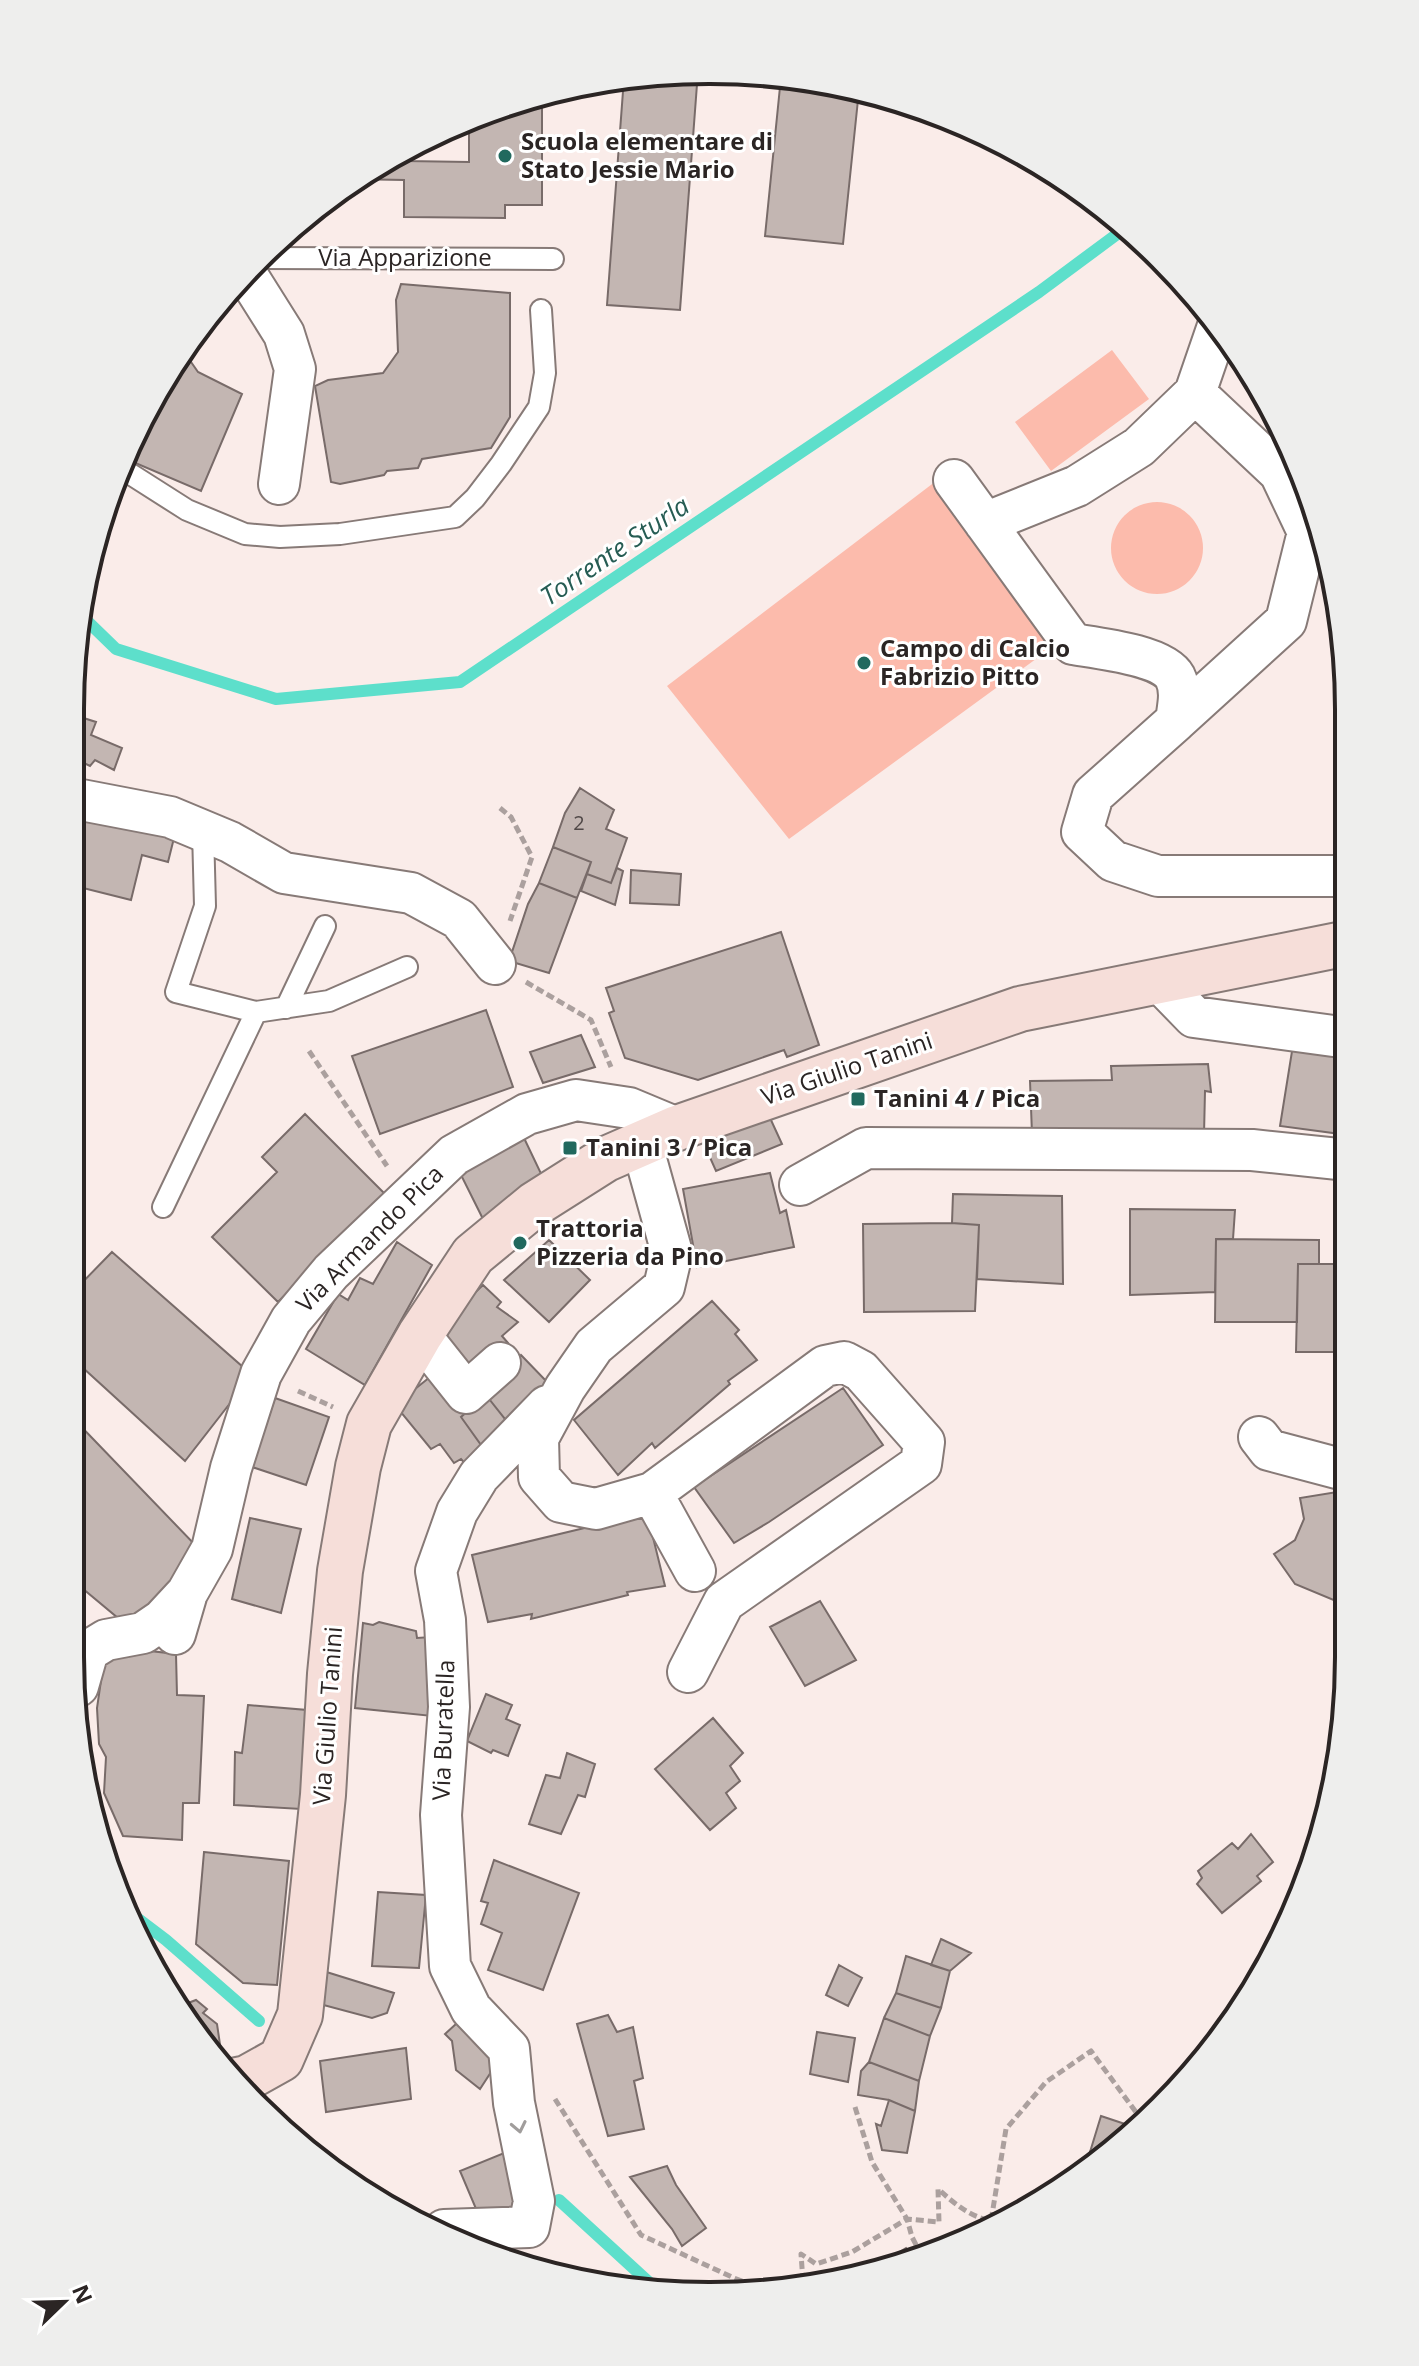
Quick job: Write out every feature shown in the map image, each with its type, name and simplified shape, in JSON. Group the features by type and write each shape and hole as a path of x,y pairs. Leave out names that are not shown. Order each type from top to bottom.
{"main road":[{"name":"Via Giulio Tanini","path":"247,2078 281,2059 300,2015 323,1795 340,1571 358,1467 369,1424 420,1335 473,1255 535,1204 650,1127 1020,1009 1335,946"}],"street":[{"path":"252,283 284,334 295,369 279,484"},
{"path":"985,523 1077,486 1139,447 1195,393 1213,339"},
{"path":"1195,393 1280,473 1308,532 1286,621 1093,795 1082,832 1113,861 1158,876 1335,876"},
{"path":"954,480 1073,644 1112,650 1166,666 1175,677 1180,695 1176,721"},
{"path":"84,800 170,817 230,842 284,873 411,893 459,919 495,964"},
{"path":"1159,981 1194,1017 1335,1036"},
{"name":"Via Armando Pica","path":"84,1664 88,1651 106,1640 143,1633 162,1620 187,1593 212,1549 231,1468 261,1374 291,1320 331,1272 454,1155 527,1114 576,1100 650,1127"},
{"name":"Via Buratella","path":"650,1127 672,1253 664,1287 594,1346 565,1388 538,1438 539,1477 561,1502 596,1509 652,1493 825,1366 844,1362 861,1371 924,1442 921,1464 724,1602 688,1672"},
{"path":"800,1185 866,1148 1252,1150 1335,1159"},
{"path":"420,1335 466,1393 500,1363"},
{"name":"Via Buratella","path":"460,2229 529,2227 534,2201 514,2103 509,2049 471,2009 450,1966 441,1815 449,1707 445,1620 436,1571 457,1512 479,1476 565,1388"},
{"path":"1259,1437 1269,1450 1335,1468"},
{"path":"652,1493 695,1571"},
{"name":"Via Armando Pica","path":"175,1634 187,1593"}],"lane":[{"name":"Via Apparizione","path":"277,258 553,259"},
{"path":"130,474 187,510 245,534 280,537 340,534 455,517 475,498 501,464 539,407 545,373 541,310"},
{"path":"203,831 205,906 176,992 256,1012 329,1001 407,967"},
{"path":"286,1008 325,926"},
{"path":"163,1207 256,1012"}],"path":[{"path":"500,808 511,817 532,857 495,964 591,1020 650,1127"},
{"path":"309,1051 410,1199"},
{"path":"261,1374 369,1424"},
{"path":"992,2214 1006,2129 1046,2082 1091,2051 1137,2113"},
{"path":"549,2088 641,2235 742,2281"},
{"path":"855,2107 872,2162 907,2219 917,2247"},
{"path":"803,2275 801,2254 816,2264 852,2252 907,2219 939,2222 938,2189 961,2209 982,2219"}],"shaded area":[{"path":"1112,350 1149,399 1051,471 1015,422"},
{"name":"Campo di Calcio Fabrizio Pitto","path":"940,478 1062,640 789,839 667,686"},
{"path":"1157,502 1174,506 1189,516 1199,531 1203,548 1199,565 1189,580 1174,590 1157,594 1140,590 1125,580 1115,565 1111,548 1115,531 1125,516 1140,506"}],"building":[{"path":"697,84 680,310 607,305 623,90"},
{"path":"780,88 858,102 843,244 765,236"},
{"name":"Scuola elementare di Stato Jessie Mario","path":"542,107 542,205 505,205 505,218 404,217 404,180 378,179 410,161 469,162 469,132"},
{"path":"401,284 510,293 510,417 491,448 422,459 418,468 387,471 384,475 340,484 331,482 315,386 328,380 383,373 398,352 396,300"},
{"path":"190,361 198,372 242,394 201,491 135,463"},
{"path":"84,718 96,722 91,735 122,748 114,770 95,760 90,766 84,763"},
{"path":"580,788 614,810 606,829 627,838 611,883 587,874 591,862 553,847 565,813"},
{"path":"84,810 175,834 168,862 142,855 131,900 84,888"},
{"path":"553,847 591,862 577,898 539,883"},
{"path":"617,868 623,871 615,905 581,891 587,874 611,883"},
{"path":"631,870 681,874 679,905 630,903"},
{"path":"539,883 577,898 549,973 509,961 528,904"},
{"path":"781,932 819,1045 787,1057 784,1050 698,1080 625,1058 609,1013 614,1011 606,988"},
{"path":"486,1010 513,1087 380,1134 352,1056"},
{"path":"581,1035 595,1067 543,1083 530,1052"},
{"path":"1293,1045 1335,1049 1335,1133 1280,1126"},
{"path":"1208,1064 1211,1092 1205,1091 1204,1135 1032,1134 1030,1081 1112,1080 1111,1066"},
{"path":"765,1107 782,1144 716,1171 700,1135"},
{"path":"305,1114 385,1194 278,1302 212,1237 277,1172 262,1157"},
{"path":"524,1138 546,1184 484,1221 460,1173"},
{"path":"770,1173 780,1213 786,1210 794,1247 697,1267 683,1189"},
{"path":"953,1194 1062,1196 1063,1284 977,1279 979,1225 952,1223"},
{"path":"1130,1209 1235,1210 1233,1239 1216,1239 1215,1292 1130,1295"},
{"path":"863,1224 979,1225 975,1311 864,1312"},
{"path":"1216,1239 1319,1240 1319,1264 1298,1264 1297,1322 1215,1322"},
{"path":"549,1240 590,1280 549,1322 504,1280"},
{"path":"397,1242 432,1265 365,1385 306,1349 338,1294 348,1300 360,1278 373,1284"},
{"path":"112,1252 252,1375 185,1461 84,1369 84,1281"},
{"path":"1298,1264 1335,1264 1335,1352 1296,1352"},
{"path":"483,1285 501,1302 497,1307 518,1322 502,1336 508,1343 475,1374 437,1338 464,1303"},
{"path":"712,1301 739,1330 735,1334 757,1360 728,1381 730,1384 655,1448 652,1443 618,1475 574,1420"},
{"path":"521,1355 551,1386 512,1428 486,1395"},
{"path":"435,1373 470,1409 461,1417 486,1452 470,1469 461,1459 454,1463 440,1444 431,1449 395,1405"},
{"path":"843,1388 883,1445 734,1543 694,1487"},
{"path":"486,1395 512,1428 486,1452 461,1417"},
{"path":"275,1398 329,1417 306,1485 252,1467"},
{"path":"84,1430 200,1550 130,1628 84,1590"},
{"path":"1335,1492 1335,1601 1295,1584 1274,1554 1295,1540 1304,1519 1300,1498"},
{"path":"647,1513 665,1586 627,1592 628,1595 531,1619 532,1614 488,1622 472,1555"},
{"path":"250,1518 301,1529 281,1613 232,1599"},
{"path":"820,1601 856,1660 805,1686 770,1627"},
{"path":"379,1622 416,1631 417,1638 431,1637 432,1716 355,1708 363,1623 373,1625"},
{"path":"106,1646 176,1654 177,1695 204,1696 199,1803 183,1803 182,1840 123,1836 104,1793 106,1757 99,1744 97,1708"},
{"path":"486,1694 512,1705 506,1719 520,1725 508,1756 493,1750 491,1753 467,1741"},
{"path":"248,1705 307,1710 301,1809 234,1805 235,1752 242,1753"},
{"path":"713,1718 743,1753 730,1766 740,1781 726,1793 736,1808 710,1830 655,1769"},
{"path":"567,1753 595,1764 585,1797 578,1795 561,1834 529,1824 546,1775 560,1778"},
{"path":"1251,1834 1273,1862 1257,1876 1261,1881 1222,1913 1197,1884 1202,1878 1198,1871 1232,1843 1238,1849"},
{"path":"204,1852 289,1861 277,1985 243,1983 196,1944"},
{"path":"494,1860 579,1893 543,1990 488,1970 502,1933 481,1924 488,1903 481,1901"},
{"path":"378,1892 426,1895 419,1968 372,1966"},
{"path":"941,1939 971,1953 950,1971 931,1965"},
{"path":"906,1956 950,1971 941,2008 896,1993"},
{"path":"839,1965 862,1978 848,2006 826,1995"},
{"path":"320,1970 394,1993 387,2013 372,2018 316,2003"},
{"path":"896,1993 941,2008 930,2036 884,2018"},
{"path":"196,2000 207,2009 203,2013 217,2024 220,2046 188,2003"},
{"path":"468,2013 504,2052 480,2089 456,2070 452,2041 445,2034"},
{"path":"608,2015 617,2032 633,2027 643,2078 634,2081 644,2129 608,2136 577,2024"},
{"path":"884,2018 930,2036 919,2081 869,2062"},
{"path":"817,2032 855,2038 848,2082 810,2074"},
{"path":"406,2048 411,2099 326,2112 320,2061"},
{"path":"869,2062 919,2081 915,2111 889,2100 858,2095 861,2071"},
{"path":"889,2100 915,2111 907,2153 882,2150 876,2124 881,2126"},
{"path":"1101,2116 1125,2124 1091,2152"},
{"path":"509,2151 530,2205 482,2223 460,2171"},
{"path":"667,2166 676,2185 706,2228 682,2246 630,2177"}],"waterway":[{"name":"Torrente Sturla","path":"90,624 116,649 276,699 460,682 1039,292 1117,235"},
{"path":"145,1924 259,2021"},
{"path":"559,2200 645,2279"}],"place":[{"name":"Scuola elementare di Stato Jessie Mario","path":"505,156"},
{"name":"Campo di Calcio Fabrizio Pitto","path":"864,663"},
{"name":"Tanini 4 / Pica","path":"858,1099"},
{"name":"Tanini 3 / Pica","path":"570,1148"},
{"name":"Trattoria Pizzeria da Pino","path":"520,1243"}]}
